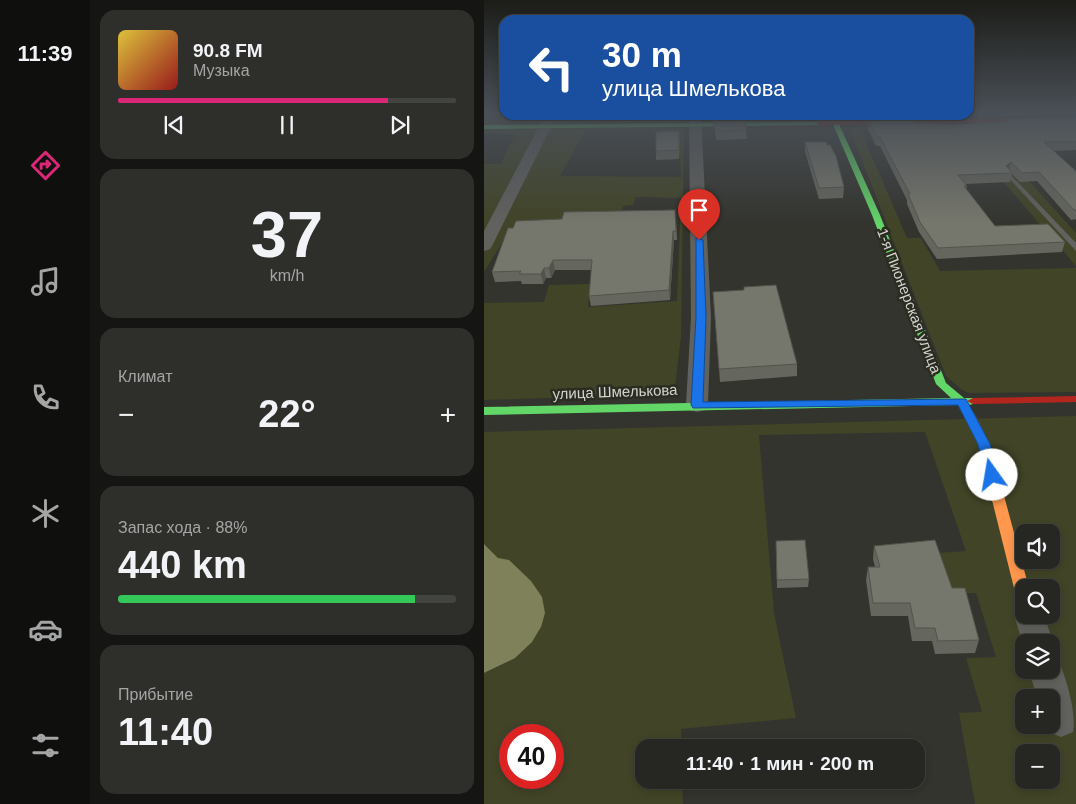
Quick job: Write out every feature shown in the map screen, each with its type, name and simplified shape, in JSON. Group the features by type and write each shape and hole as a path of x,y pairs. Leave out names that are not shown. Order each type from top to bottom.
{"street":[{"path":"484,246 533,151"},
{"path":"696,151 701,317 697,405"},
{"name":"1-я Пионерская улица","path":"848,151 876,215 941,384 962,402 987,452 995,491 1019,579"},
{"name":"улица Шмелькова","path":"484,411 697,405 1076,399"},
{"path":"1049,679 1061,720"}],"lane":[{"path":"1009,175 1076,250"}],"shaded area":[{"path":"507,151 574,151 560,176 681,177 680,151 684,151 681,337 674,394 484,400 484,303 544,302 549,285 590,284 588,307 677,301 681,198 636,197 633,205 623,206 621,214 543,226 512,227 484,272 484,164 501,164"},
{"path":"858,151 869,151 907,238 921,238 940,271 1076,268 1076,392 969,393 962,390 946,376"},
{"path":"994,171 1020,171 1076,233 1076,266"},
{"path":"1076,416 1076,804 975,804 959,713 982,712 966,658 996,657 976,593 948,594 936,553 966,551 925,432 759,435 774,613 796,718 681,729 682,739 635,739 635,789 682,789 683,804 484,804 484,673 517,655 541,627 498,558 484,544 484,432"},
{"path":"484,544 498,558 509,560 531,581 542,597 545,613 541,627 532,642 515,658 484,673"}],"building":[{"path":"808,151 833,151 844,187 819,188"},
{"path":"887,151 1053,151 1077,172 1077,210 1074,210 1039,172 1022,173 1011,162 1006,166 1012,173 958,175 967,186 964,186 995,226 1048,224 1065,242 938,248 920,222 908,194 910,194"},
{"path":"675,210 676,231 673,231 669,290 589,296 592,260 553,260 549,268 544,268 541,274 519,274 521,271 492,272 508,228 513,228 516,221 562,219 564,212"},
{"path":"776,285 797,364 719,369 713,292 744,290 744,287"},
{"path":"805,540 809,579 777,580 776,541"},
{"path":"935,540 952,588 965,588 979,640 938,641 935,628 915,628 910,603 873,603 868,567 880,567 874,546"}],"traffic: fast":[{"path":"848,151 876,215 941,384 962,402 970,417"},
{"path":"484,411 973,401"}],"traffic: slow":[{"path":"970,417 984,444 1020,579"}],"traffic: jam":[{"path":"973,401 1077,399"}],"route":[{"path":"699,240 701,317 697,405 962,402 984,444 992,475"}]}
